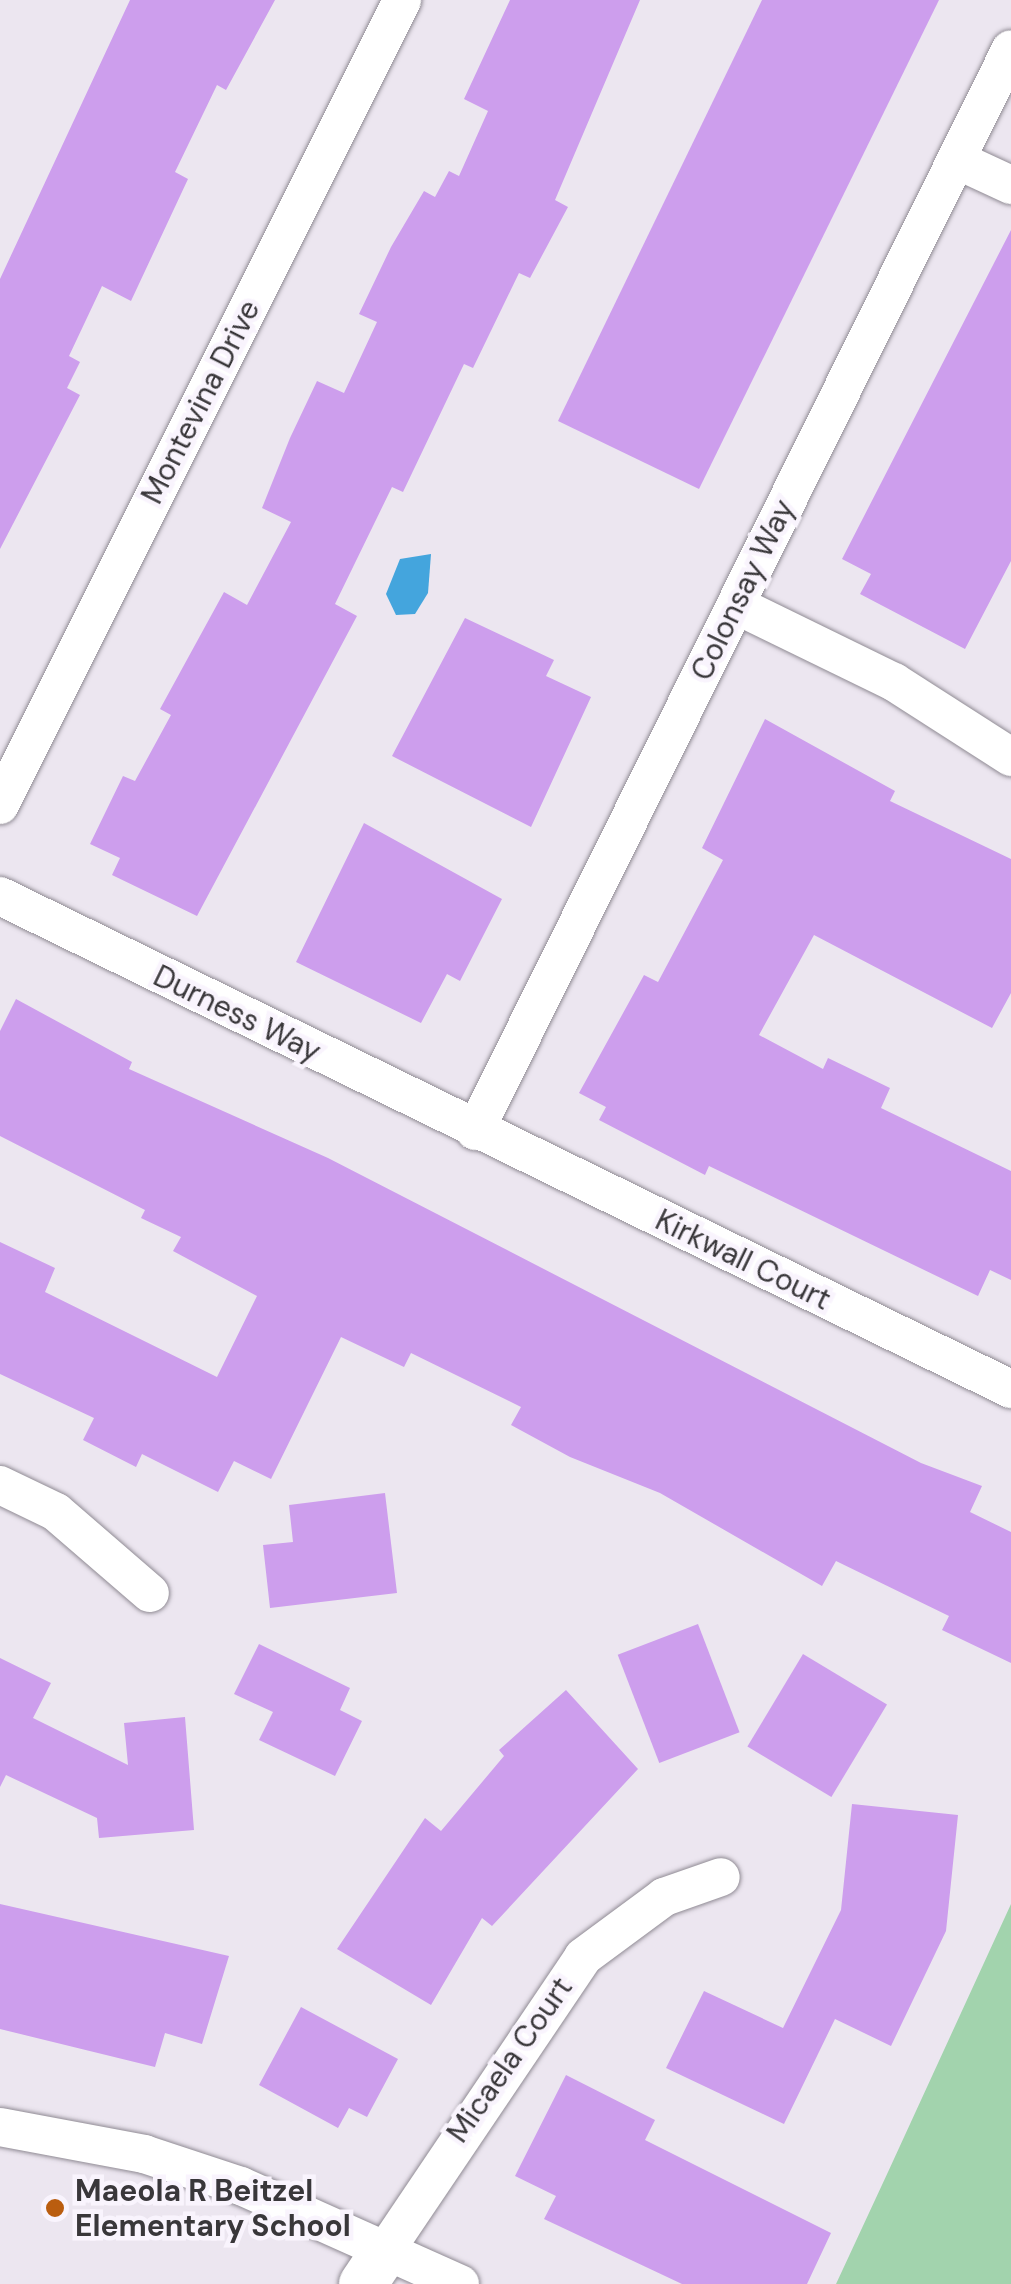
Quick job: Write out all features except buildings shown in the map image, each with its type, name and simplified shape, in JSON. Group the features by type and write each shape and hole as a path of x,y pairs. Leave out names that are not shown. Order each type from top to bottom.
{"street":[{"name":"Montevina Drive","path":"0,805 402,0"},
{"name":"Colonsay Way","path":"474,1131 1011,49"},
{"path":"957,160 1011,185"},
{"path":"736,605 894,682 1011,757"},
{"name":"Durness Way","path":"0,896 474,1131"},
{"name":"Kirkwall Court","path":"474,1131 1011,1389"},
{"path":"0,1484 56,1512 150,1593"},
{"name":"Micaela Court","path":"374,2268 583,1956 664,1897 721,1876"},
{"path":"0,2128 225,2180 374,2268 460,2284"}],"green space":[{"path":"1011,1904 1011,2284 836,2284 888,2172"}],"water":[{"path":"431,554 428,593 415,614 396,615 386,594 400,559"}],"place":[{"name":"Maeola R Beitzel Elementary School","path":"55,2208"}]}
